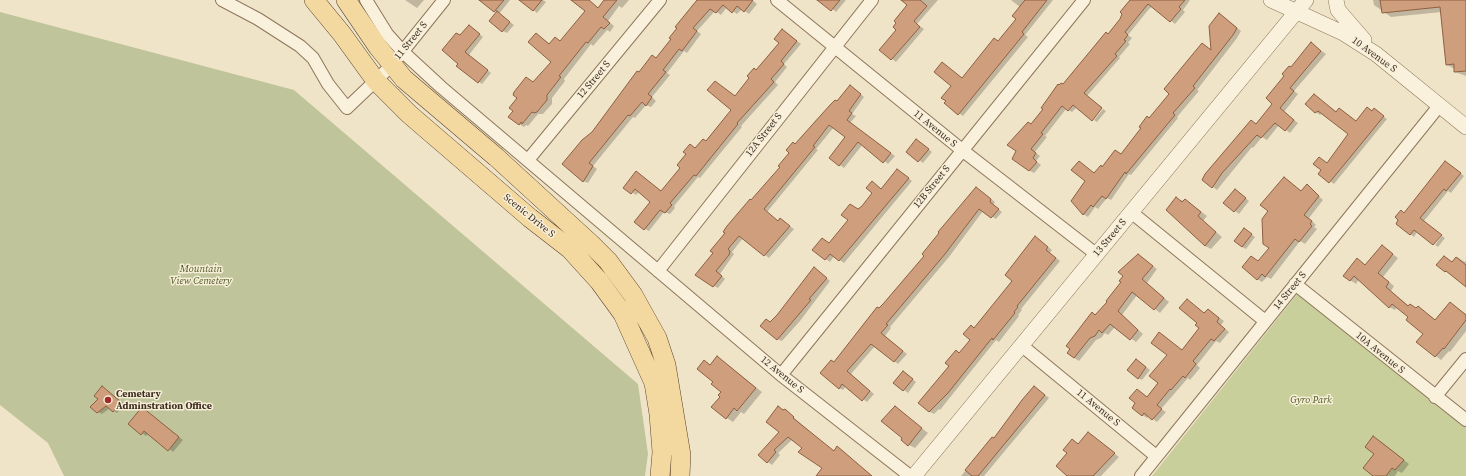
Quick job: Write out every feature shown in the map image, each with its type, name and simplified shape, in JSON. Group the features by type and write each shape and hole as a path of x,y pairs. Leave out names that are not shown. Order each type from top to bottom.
{"main road":[{"name":"Scenic Drive S","path":"314,0 342,34 376,81 415,120 530,218 570,249 599,281 623,314 654,383 659,414 662,452 660,476"},
{"name":"Scenic Drive S","path":"346,0 397,59 592,244 608,261 633,295 657,338 666,365 681,455 680,476"}],"street":[{"name":"11 Street S","path":"222,0 258,19 300,46 313,58 328,84 347,108 397,59 444,0"},
{"name":"Scenic Drive S","path":"366,0 388,34 397,59 441,87 658,271"},
{"name":"12 Street S","path":"528,160 660,0"},
{"name":"11 Avenue S","path":"777,0 962,150 1096,254"},
{"name":"12A Street S","path":"658,271 834,46 872,0"},
{"name":"12B Street S","path":"781,375 1084,0"},
{"name":"10 Avenue S","path":"1271,0 1301,5 1376,54 1439,106 1464,122"},
{"path":"1336,0 1338,10 1376,54"},
{"name":"13 Street S","path":"914,476 1301,5"},
{"name":"14 Street S","path":"1141,476 1439,106"},
{"path":"1131,212 1265,321"},
{"name":"12 Avenue S","path":"658,271 781,375 910,476"},
{"name":"10A Avenue S","path":"1295,284 1435,397 1466,420"},
{"name":"11 Avenue S","path":"1022,345 1156,456"},
{"path":"1435,397 1466,359"}],"green space":[{"name":"Mountain View Cemetery","path":"0,12 294,90 638,384 648,454 645,476 64,476 48,443 0,405"},
{"name":"Gyro Park","path":"1298,293 1466,427 1466,476 1152,476"}],"building":[{"path":"479,0 504,0 494,12"},
{"path":"519,0 542,0 533,11"},
{"path":"571,0 589,0 598,8 604,0 617,0 603,17 610,23 604,29 601,27 588,43 586,42 559,76 561,77 547,95 547,100 537,112 532,112 522,124 521,122 519,125 508,117 513,111 509,108 517,98 513,95 514,92 526,77 533,82 551,62 528,42 536,33 549,44 555,37 560,41 585,11"},
{"path":"697,0 753,0 744,12 737,6 732,13 723,5 716,13 710,9 693,28 697,31 682,51 679,49 663,70 666,72 648,94 652,97 646,106 642,102 630,116 628,115 589,163 593,166 583,182 562,164 582,140 592,132 637,71 639,72 652,55 656,58 671,39 669,38 677,28 675,27"},
{"path":"817,0 840,0 831,11"},
{"path":"901,0 920,0 927,6 914,21 920,27 891,60 879,50 896,30 893,27 896,23 894,21 907,5"},
{"path":"1025,0 1047,0 1022,32 1024,34 958,115 944,103 946,101 941,98 951,86 934,72 942,62 962,78 994,38 998,41 1016,19 1012,16"},
{"path":"1130,0 1185,0 1179,7 1181,9 1170,22 1148,4 1125,32 1128,35 1124,40 1126,41 1115,54 1117,56 1084,93 1102,108 1092,121 1073,105 1068,111 1062,106 1041,133 1043,134 1031,149 1036,153 1033,158 1037,162 1029,171 1012,159 1016,151 1007,145 1028,122 1031,124 1043,109 1041,108 1058,84 1063,84 1106,32 1108,34 1120,19 1122,14 1120,12"},
{"path":"1380,0 1466,0 1466,71 1454,72 1454,64 1446,65 1440,7 1382,13"},
{"path":"497,11 510,22 502,32 489,21"},
{"path":"1219,13 1237,28 1233,35 1193,86 1195,88 1173,113 1175,115 1126,174 1125,172 1106,199 1102,196 1093,207 1091,205 1083,215 1071,201 1085,181 1071,170 1079,161 1094,173 1101,165 1102,167 1115,150 1121,154 1141,128 1139,127 1147,116 1149,118 1169,94 1164,89 1202,43 1211,50 1209,26"},
{"path":"469,25 480,34 465,52 488,70 478,83 456,66 458,64 442,50 456,33 460,35"},
{"path":"782,29 797,41 781,61 784,64 771,79 774,82 737,123 738,124 696,176 694,175 670,203 672,205 665,213 660,210 644,230 634,222 650,202 635,189 631,194 623,188 636,171 661,191 680,168 677,165 686,154 683,152 690,144 695,148 703,139 706,141 731,110 707,90 715,81 735,96 749,78 747,76 754,68 756,70 779,43 774,39"},
{"path":"1311,42 1321,51 1290,88 1294,91 1280,108 1294,120 1285,131 1275,123 1261,138 1257,135 1222,173 1212,188 1202,180 1205,174 1251,120 1256,124 1272,104 1266,98 1284,76 1282,74 1289,66 1291,67"},
{"path":"850,85 861,94 849,111 852,113 847,120 891,153 883,163 858,142 839,166 829,158 845,137 829,125 813,146 815,147 764,209 778,221 780,218 790,226 764,256 739,236 728,249 730,251 729,255 716,271 722,276 713,287 695,275 713,253 710,251 725,233 723,232 727,226 780,167 778,166 789,153 786,150 793,142 795,144 830,105 835,100 837,101"},
{"path":"1314,94 1336,112 1339,108 1356,121 1367,107 1372,111 1374,108 1384,116 1329,183 1318,174 1321,170 1313,164 1319,157 1327,163 1348,134 1318,111 1315,113 1305,104"},
{"path":"916,139 929,149 918,162 906,152"},
{"path":"1445,161 1461,173 1446,191 1444,189 1420,218 1442,235 1433,245 1414,230 1410,235 1396,224 1398,220 1395,217 1401,210 1404,213"},
{"path":"897,169 909,178 839,261 830,254 825,260 812,250 822,238 829,243 848,220 841,215 850,204 858,209 862,206 872,193 866,188 872,181 881,189"},
{"path":"1284,177 1301,191 1307,184 1319,196 1304,215 1312,221 1310,224 1312,226 1299,242 1295,239 1265,277 1262,274 1257,280 1242,267 1251,256 1258,261 1269,248 1263,244 1262,219 1268,211 1260,205"},
{"path":"976,187 991,199 990,202 999,209 991,218 979,209 945,254 886,324 888,325 881,333 903,351 894,362 871,344 847,371 870,391 862,401 842,384 839,389 820,373 831,360 834,362 877,307 879,308 883,304 924,256 922,254 939,233 938,232"},
{"path":"1235,189 1246,198 1234,212 1223,203"},
{"path":"1176,197 1182,202 1185,199 1201,212 1198,216 1216,232 1205,246 1166,210"},
{"path":"1244,228 1252,234 1242,247 1234,241"},
{"path":"1035,236 1048,247 1046,250 1056,258 1017,306 1018,307 1014,312 1015,313 993,340 992,338 948,393 929,412 918,403 949,366 945,363 956,350 959,353 970,340 963,334 971,325 974,328 1012,281 1005,275"},
{"path":"1382,245 1393,254 1378,273 1389,282 1386,287 1408,306 1410,304 1416,308 1418,306 1435,320 1450,302 1466,315 1466,320 1444,349 1443,348 1435,357 1416,342 1423,334 1406,320 1408,317 1392,304 1389,308 1354,276 1350,281 1343,276 1357,258 1365,265"},
{"path":"1138,254 1153,266 1142,279 1164,298 1154,310 1132,292 1118,311 1138,330 1130,340 1110,324 1102,333 1099,330 1095,336 1090,338 1074,358 1067,353 1070,349 1066,346 1092,312 1095,315 1107,302 1106,301 1121,282 1119,281 1123,276 1118,272"},
{"path":"1444,256 1452,262 1456,257 1466,265 1466,287 1436,265"},
{"path":"814,267 827,278 809,299 811,300 777,340 760,326 766,319 770,322 777,315"},
{"path":"1187,299 1204,313 1208,309 1219,318 1217,322 1225,329 1214,341 1211,339 1193,361 1196,364 1185,378 1183,376 1157,405 1162,409 1152,420 1144,413 1142,416 1132,408 1135,403 1129,398 1137,389 1147,397 1158,383 1149,376 1167,355 1151,343 1159,332 1182,350 1199,328 1195,325 1197,323 1179,308"},
{"path":"717,356 756,388 737,411 734,408 726,419 711,407 720,397 718,395 721,392 711,384 713,382 697,369 704,360 710,365"},
{"path":"1136,359 1146,367 1138,379 1127,370"},
{"path":"903,371 913,379 903,391 893,383"},
{"name":"Cemetary Adminstration Office","path":"102,386 121,402 113,412 106,406 97,413 90,407 98,399 94,396"},
{"path":"1034,386 1045,395 978,476 972,476 965,470 992,437 994,438"},
{"path":"778,406 783,410 785,409 794,417 793,418 834,451 837,446 872,476 816,476 822,468 798,452 802,448 788,437 774,450 776,452 767,463 758,455 779,432 766,422"},
{"path":"895,406 922,428 908,446 901,440 902,438 881,421"},
{"path":"142,407 179,437 168,451 144,431 141,435 128,424"},
{"path":"1088,432 1115,453 1093,476 1067,476 1056,466 1067,453 1063,450 1072,439 1078,444"},
{"path":"1373,436 1404,460 1395,470 1392,468 1386,476 1373,476 1363,468 1374,454 1365,447"}],"place":[{"name":"Cemetary Adminstration Office","path":"108,400"}]}
